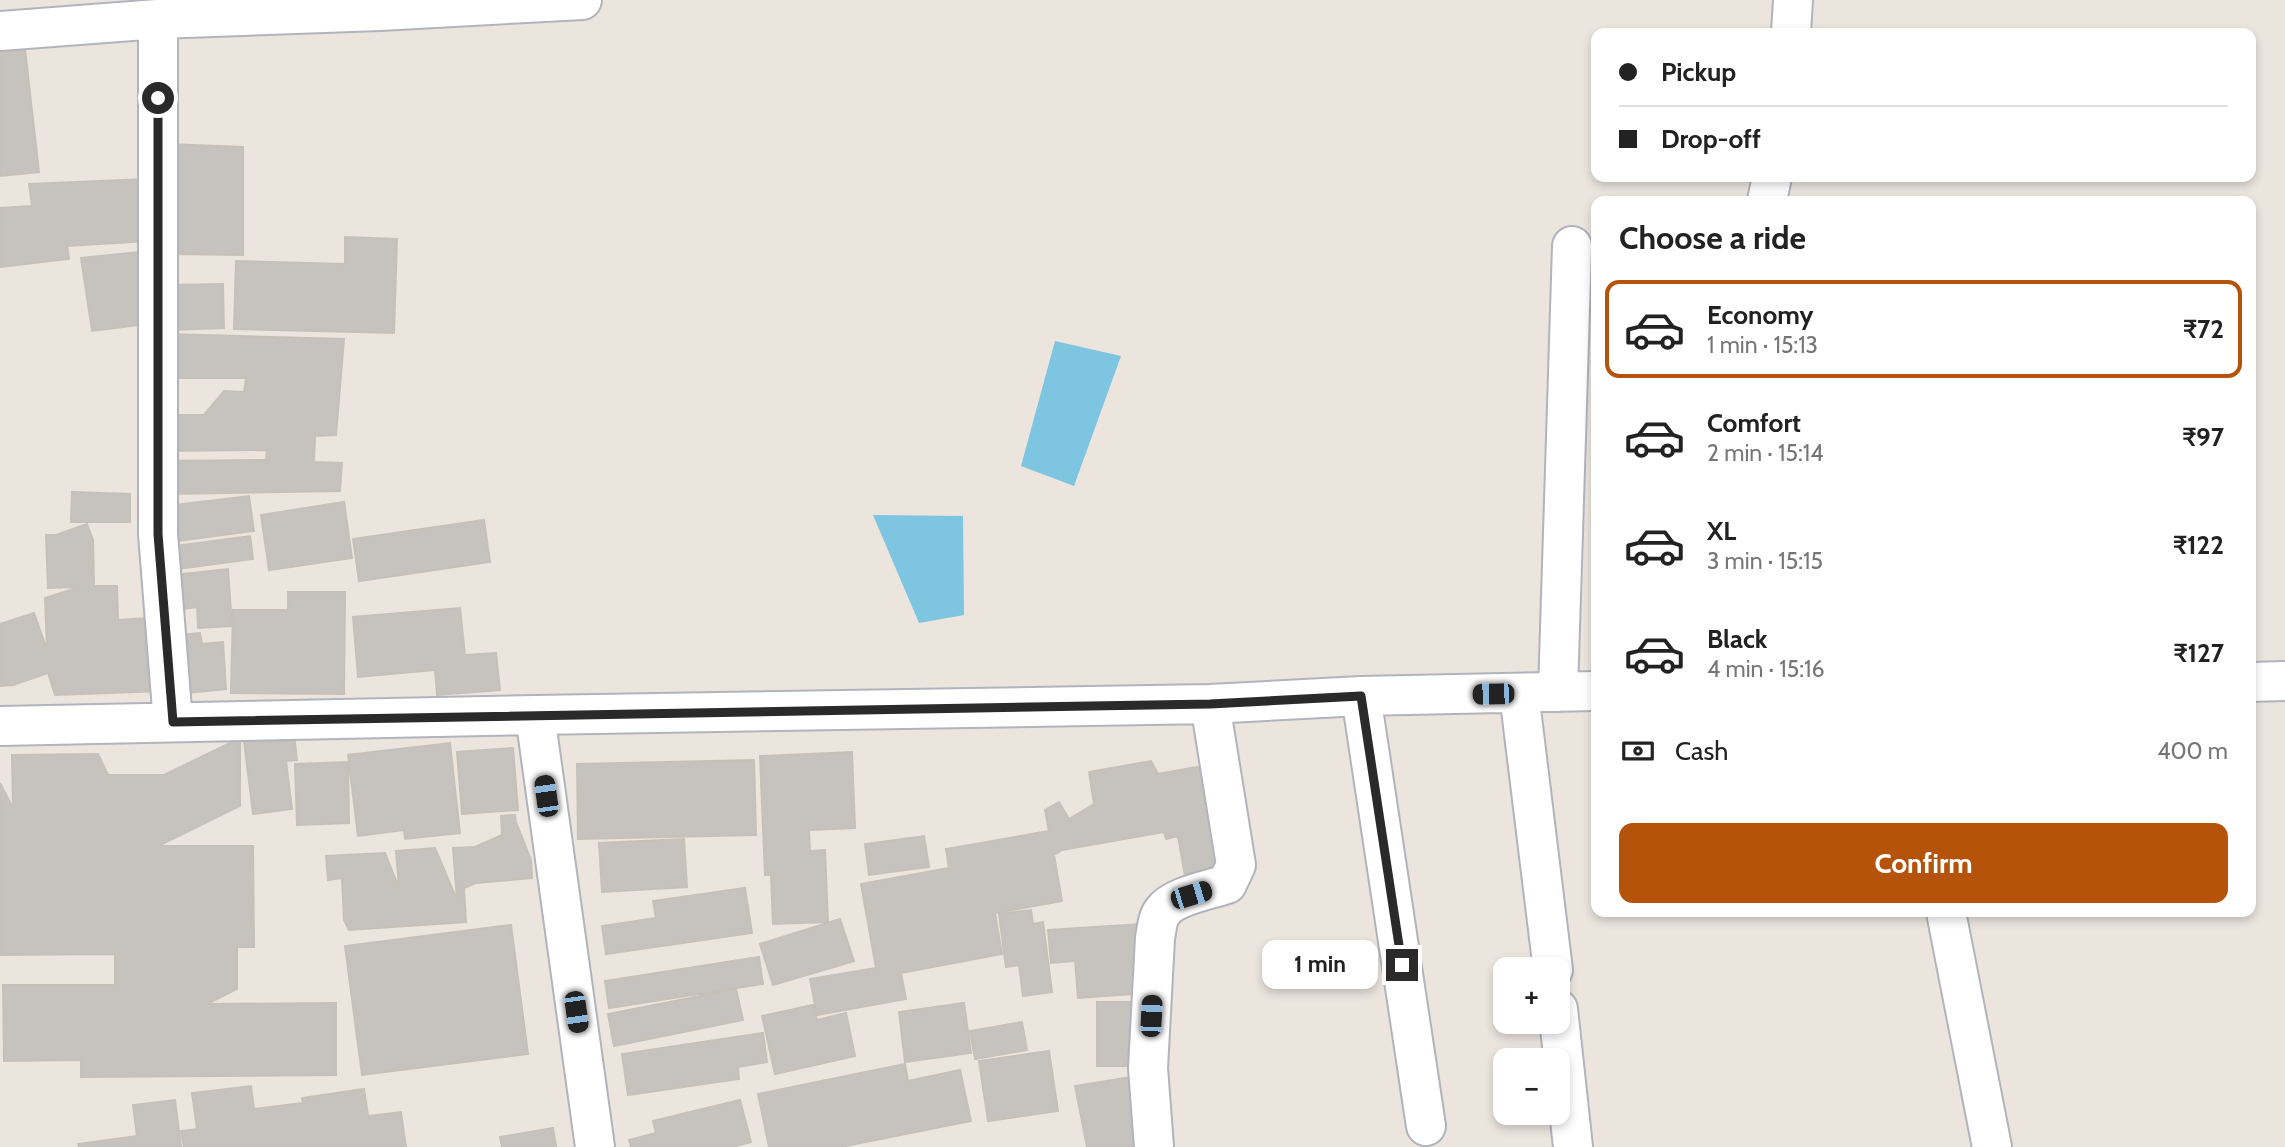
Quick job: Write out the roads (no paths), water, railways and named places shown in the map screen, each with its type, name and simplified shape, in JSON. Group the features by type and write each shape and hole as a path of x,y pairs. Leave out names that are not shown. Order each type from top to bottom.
{"street":[{"path":"0,31 38,14 159,19 582,0"},
{"path":"1790,28 1793,0"},
{"path":"159,19 158,534 173,722"},
{"path":"1558,692 1572,246"},
{"path":"2256,682 2285,681"},
{"path":"0,726 1210,704 1361,696 1591,691"},
{"path":"1519,693 1551,957"},
{"path":"1361,696 1426,1126"},
{"path":"1154,1147 1148,1068 1158,922 1162,911 1173,901 1227,884 1236,866 1210,704"},
{"path":"535,715 595,1147"},
{"path":"1947,917 1992,1147"},
{"path":"1561,1034 1573,1147"}],"water":[{"path":"1055,341 1121,356 1074,486 1021,466"},
{"path":"873,515 963,516 964,615 919,623"}]}
